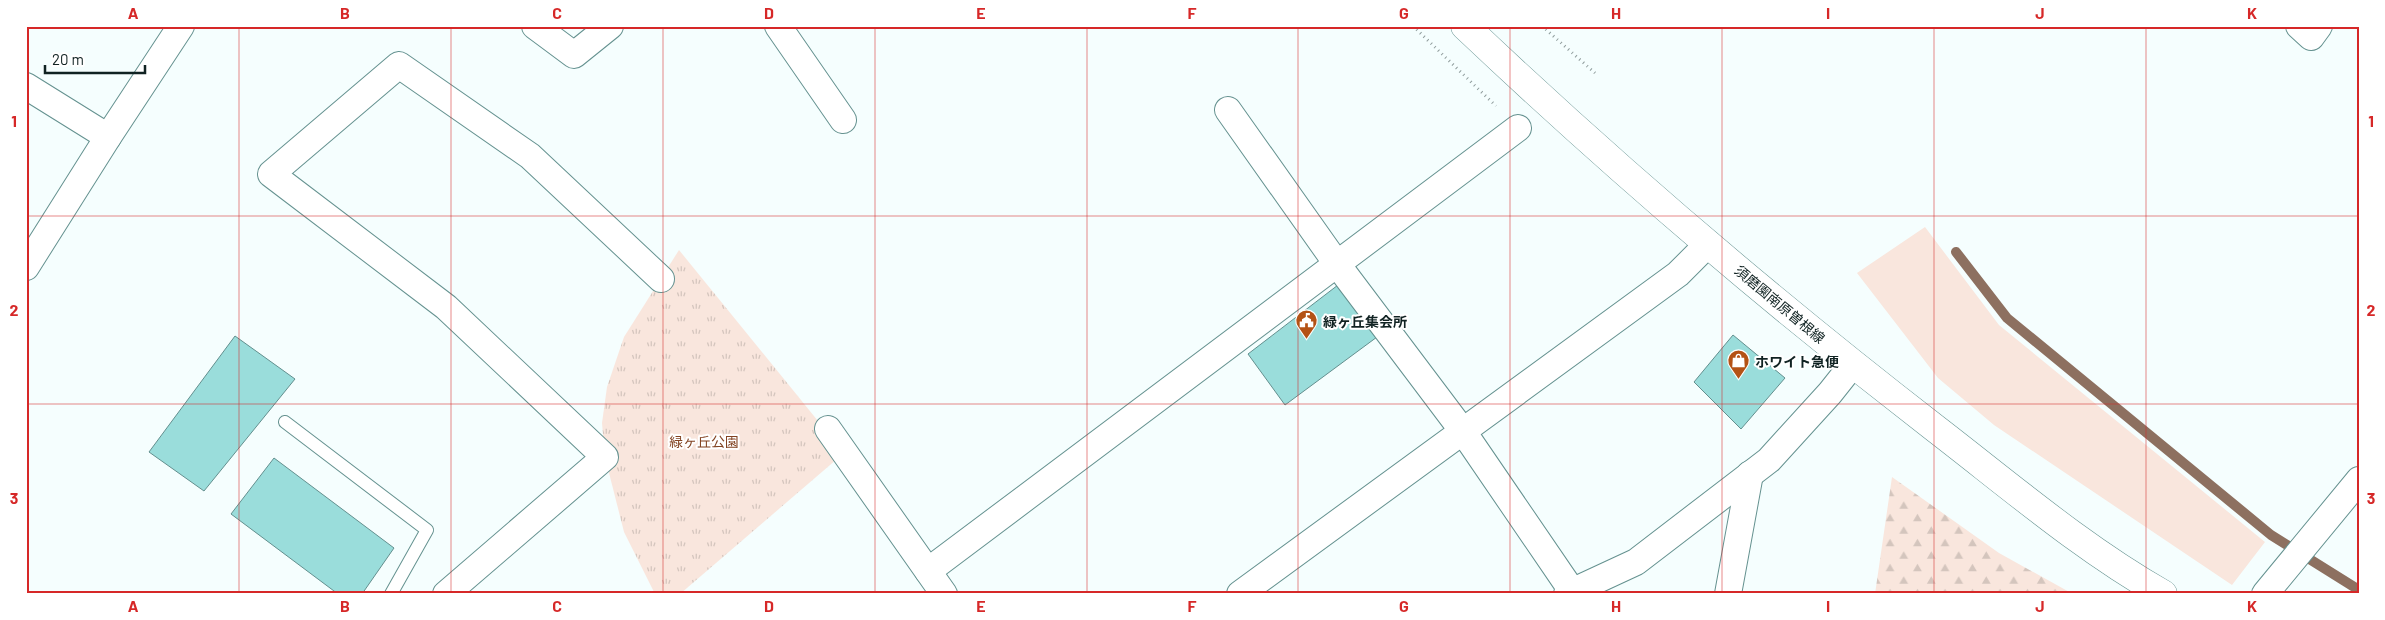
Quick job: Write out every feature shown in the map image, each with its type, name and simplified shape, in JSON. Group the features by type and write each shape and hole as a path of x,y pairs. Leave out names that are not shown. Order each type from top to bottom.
{"main road":[{"name":"須磨園南原曽根線","path":"1466,26 1548,104 1708,244 1853,364 2050,518 2136,578 2163,594"}],"street":[{"path":"26,268 108,136 181,26"},
{"path":"535,26 574,55 610,26"},
{"path":"778,26 843,120"},
{"path":"2299,26 2311,37 2319,26"},
{"path":"446,594 605,457 446,307 271,174 399,65 530,156 661,279"},
{"path":"26,86 108,136"},
{"path":"1228,110 1337,264 1462,430 1569,592 1636,562 1769,460 1830,393 1853,364"},
{"path":"928,572 1518,128"},
{"path":"1240,594 1678,274 1708,244"},
{"path":"828,429 944,594"},
{"path":"1728,594 1750,474"},
{"path":"2265,594 2359,480"}],"lane":[{"path":"285,422 427,530 391,594"}],"path":[{"path":"1413,26 1518,128"},
{"path":"1542,26 1595,73"}],"green space":[{"path":"1925,227 1999,325 2265,542 2232,585 1994,425 1938,378 1857,273"},
{"name":"緑ヶ丘公園","path":"679,250 844,453 680,594 655,594 624,532 605,457 602,423 607,387 624,337"},
{"path":"1892,477 1999,553 2073,594 1875,594"}],"building":[{"path":"1338,285 1377,337 1285,405 1248,354"},
{"name":"ホワイト急便","path":"1733,335 1785,378 1741,429 1694,382"},
{"path":"235,336 295,379 204,491 149,452"},
{"path":"274,458 394,548 362,594 338,594 231,514"}],"waterway":[{"path":"1956,252 2007,318 2271,535 2359,590"}],"place":[{"name":"緑ヶ丘集会所","path":"1307,340"},
{"name":"ホワイト急便","path":"1739,380"}]}
